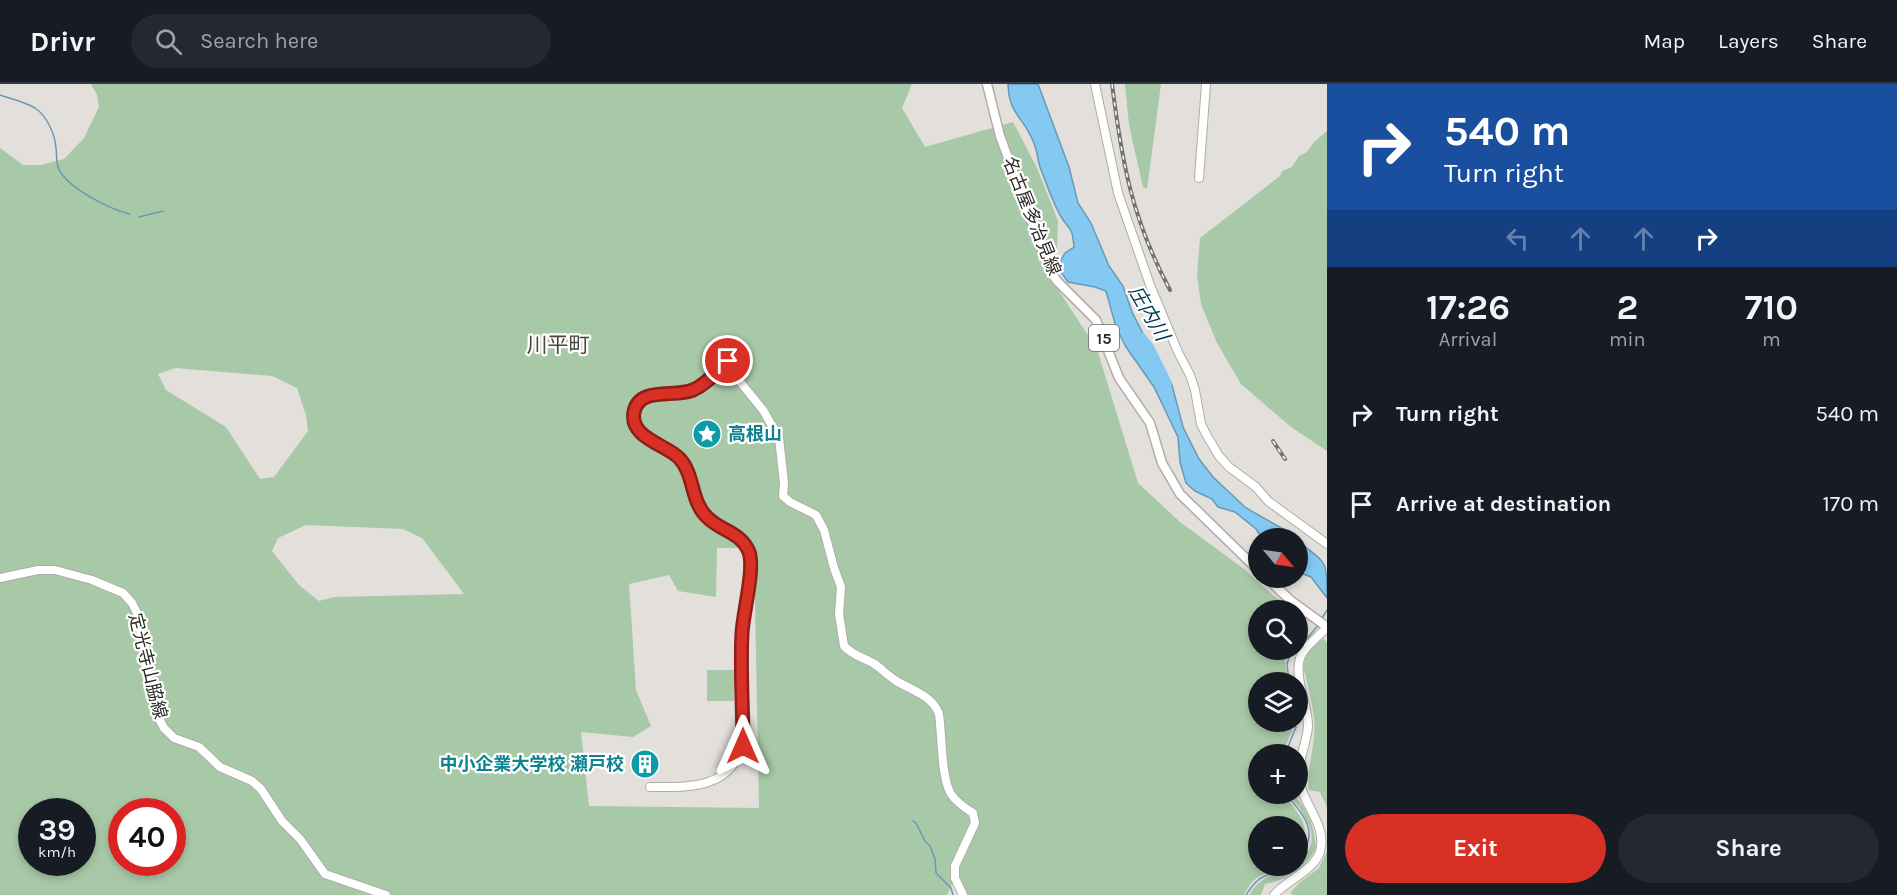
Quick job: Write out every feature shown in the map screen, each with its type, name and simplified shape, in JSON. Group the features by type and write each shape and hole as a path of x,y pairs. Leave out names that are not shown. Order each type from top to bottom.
{"main road":[{"name":"名古屋多治見線","path":"987,84 1000,136 1050,271 1095,320 1119,378 1150,423 1162,463 1180,494 1248,560"},
{"path":"1095,84 1118,193 1150,285 1190,375 1201,424 1206,434 1219,456 1229,467 1256,487 1268,501 1327,544"},
{"path":"1199,178 1206,84"},
{"path":"650,787 700,786 713,781 726,774 737,760 743,746 742,633 748,597 750,554 743,541 707,518 696,499 685,464 677,455 648,440 639,431 634,418 634,411 643,398 661,394 680,394 693,390 707,382 728,361 741,383 763,410 779,438 784,483 783,496 816,515 824,530 841,586 839,614 844,646 859,658 870,661 896,681 929,699 936,707 939,714 946,778 950,792 973,813 975,823 955,866 955,878 963,895"},
{"name":"定光寺山脇線","path":"0,578 38,570 54,570 102,583 123,593 132,603 138,615 146,671 158,717 164,728 174,738 199,747 220,767 252,781 261,789 282,821 300,839 325,874 386,895"},
{"path":"1274,895 1284,884 1316,860 1322,849 1322,830 1300,783 1300,760 1308,726 1299,666 1302,654 1322,624 1277,588"}],"green space":[{"path":"91,84 912,84 902,108 925,147 1013,122 1037,168 1058,221 1057,249 1038,259 1097,349 1138,483 1180,522 1248,573 1248,588 1265,588 1280,600 1248,600 1248,660 1285,660 1287,672 1248,672 1248,732 1292,732 1286,744 1248,744 1248,804 1291,804 1300,816 1248,816 1248,876 1260,876 1253,881 1244,895 968,895 961,880 954,880 947,895 0,895 0,148 23,165 41,165 64,159 84,138 99,107 97,95","holes":["175,368 272,376 297,388 306,415 308,431 274,477 260,479 226,427 166,390 158,374","306,525 403,529 422,538 464,594 334,597 319,601 299,585 272,551 278,538","717,548 739,548 754,554 759,808 589,806 581,732 633,737 651,726 636,690 629,584 669,575 678,591 716,597"]},
{"path":"1125,84 1161,84 1147,189 1143,187 1129,125"},
{"path":"1327,131 1327,451 1291,427 1241,384 1217,343 1201,304 1197,275 1200,238 1280,176 1282,171 1292,167 1299,156 1307,152 1314,142"},
{"path":"1324,639 1327,643 1327,808 1320,792 1309,790 1308,781 1315,728 1308,689 1308,672 1304,672 1303,668 1305,660 1308,660 1309,652"},
{"path":"707,670 734,670 734,701 707,701"},
{"path":"1296,804 1302,804 1308,815 1315,836 1316,849 1308,859 1312,837 1308,816 1304,816"},
{"path":"1327,851 1327,895 1293,895 1290,893 1319,868"},
{"path":"1269,876 1288,876 1265,884 1261,895 1249,895"}],"water":[{"name":"庄内川","path":"1008,84 1038,84 1069,167 1078,203 1091,223 1109,266 1123,286 1132,312 1159,365 1172,385 1183,427 1199,459 1213,477 1246,508 1281,528 1255,528 1235,512 1218,507 1212,499 1195,491 1186,483 1180,462 1178,437 1154,387 1126,347 1116,327 1106,291 1068,282 1061,272 1060,262 1065,253 1074,247 1072,235 1060,215 1040,168 1033,141 1014,109"},
{"path":"1308,549 1320,559 1325,569 1327,598 1308,576"}],"waterway":[{"path":"0,95 31,106 43,116 54,137 58,167 69,182 100,202 130,214"},
{"path":"139,217 163,211"},
{"name":"庄内川","path":"1142,337 1150,347 1168,383"},
{"path":"1321,620 1327,610"},
{"path":"1308,638 1319,624"},
{"path":"1288,660 1288,672"},
{"path":"1289,744 1294,732"},
{"path":"1294,804 1303,816"},
{"path":"913,821 930,846 935,859 936,873 951,888 953,895"},
{"path":"1308,828 1308,841"},
{"path":"1246,895 1251,887 1265,876"}],"railway":[{"path":"1112,84 1130,190 1146,239 1170,290"},
{"path":"1273,441 1285,459"}],"place":[{"name":"高根山","path":"707,434"},
{"name":"中小企業大学校 瀬戸校","path":"645,764"}],"district":[{"name":"川平町","path":"558,345"}],"route":[{"path":"728,361 707,382 693,390 680,394 643,398 634,411 634,418 639,431 648,440 677,455 685,464 696,499 707,518 743,541 750,554 748,597 742,633 743,746"}]}
